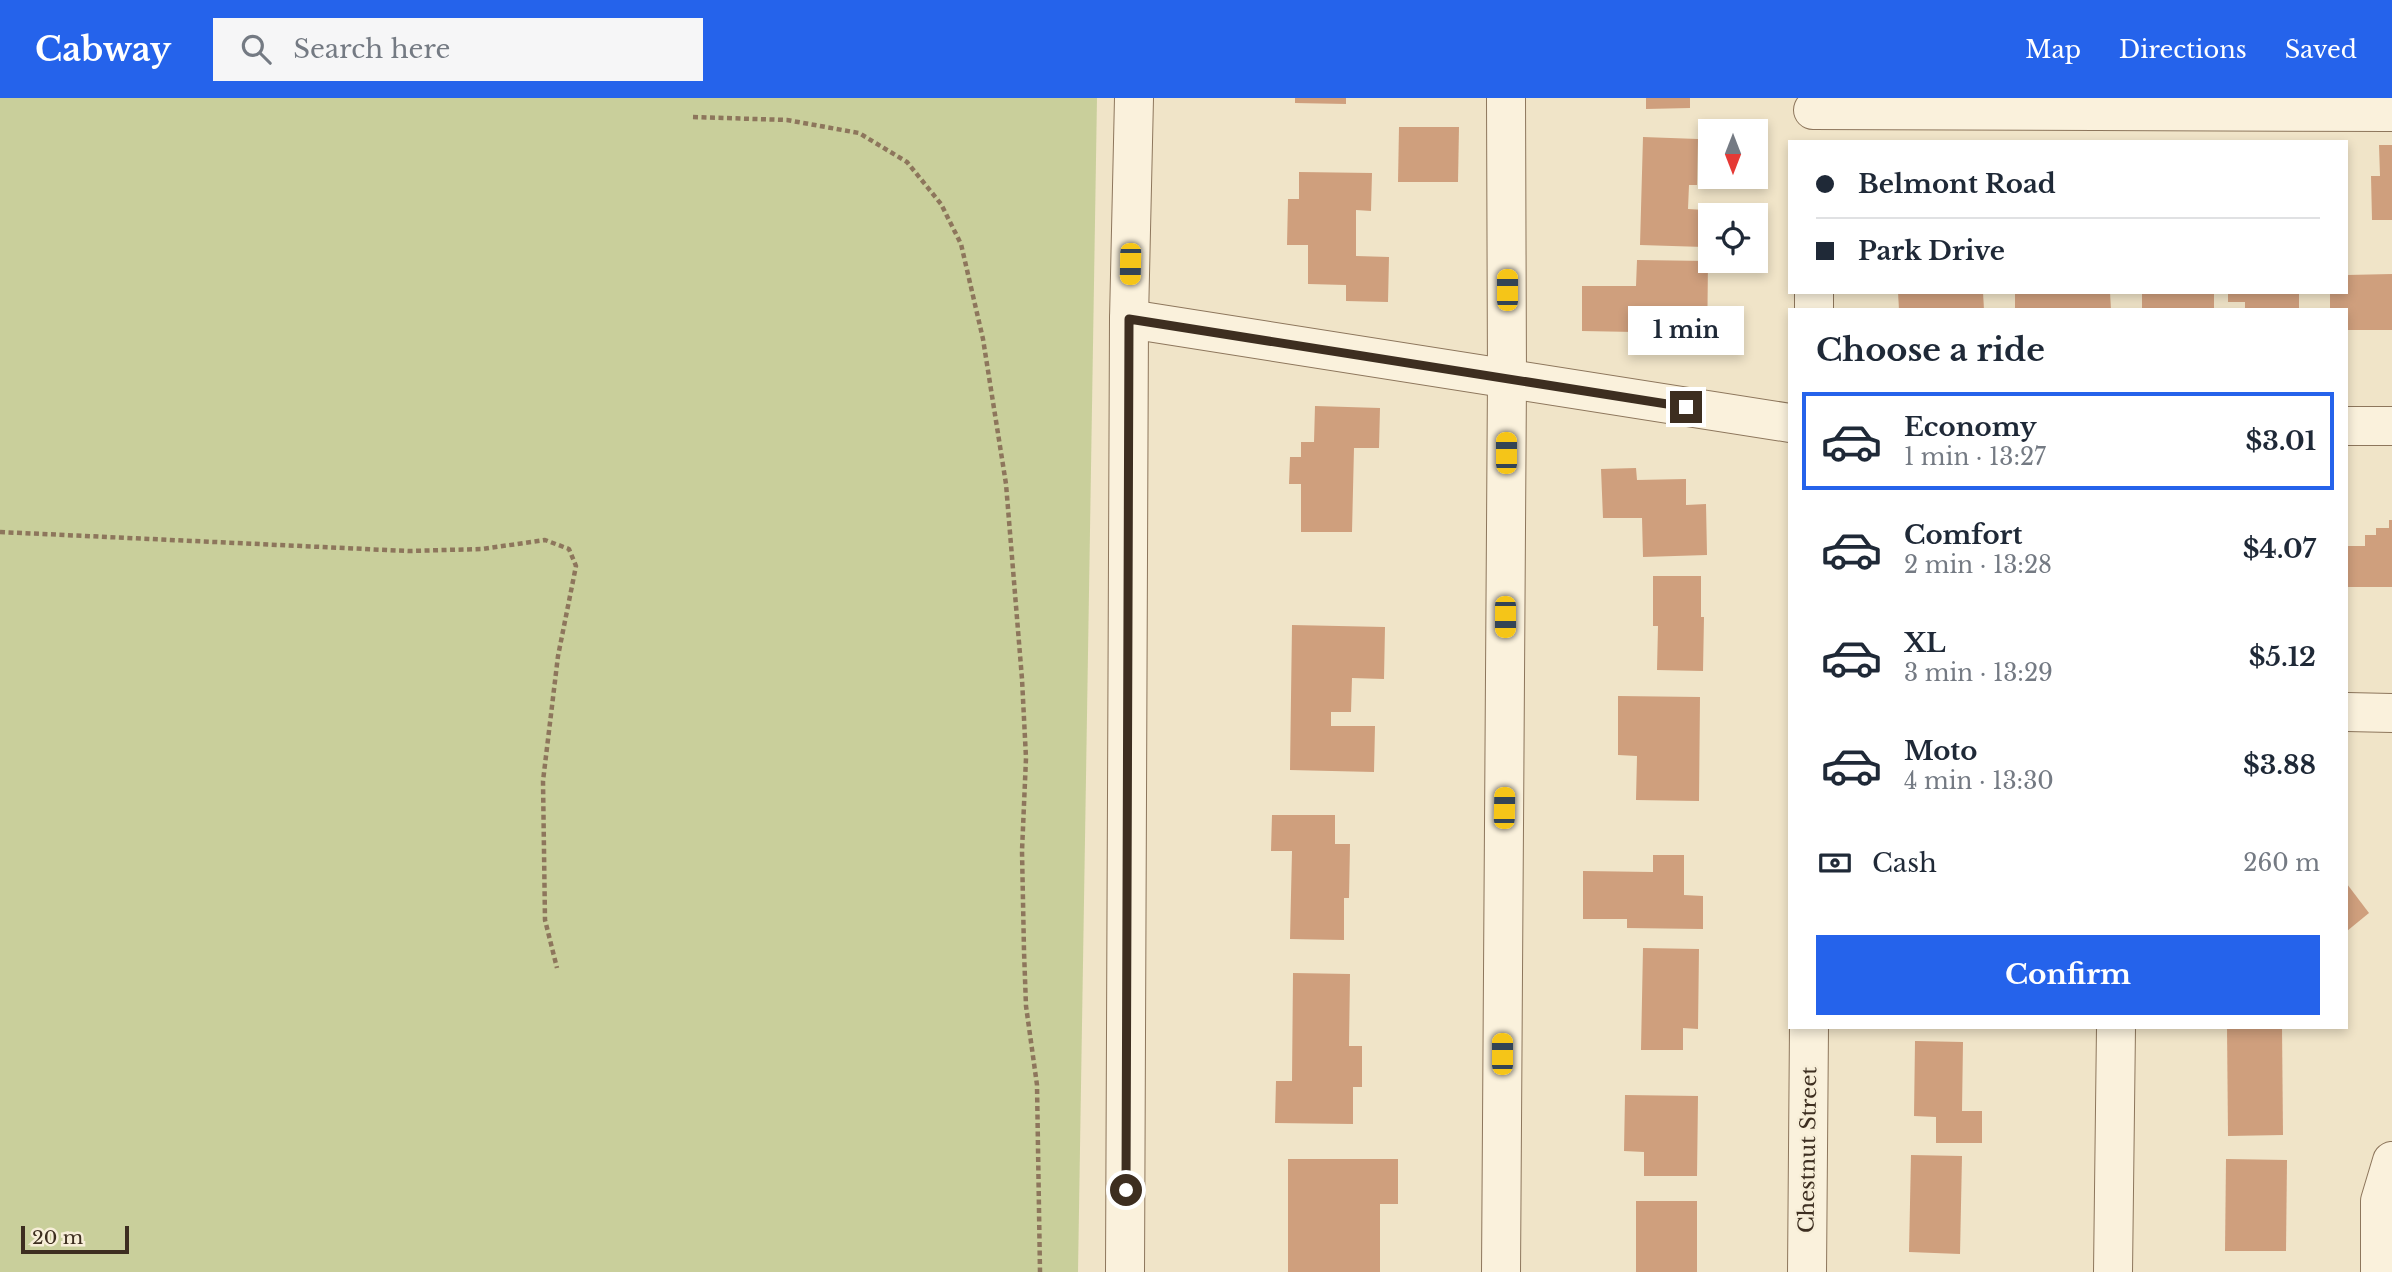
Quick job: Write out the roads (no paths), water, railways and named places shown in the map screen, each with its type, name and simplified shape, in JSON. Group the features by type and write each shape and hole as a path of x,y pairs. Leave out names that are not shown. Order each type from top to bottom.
{"street":[{"path":"1125,1272 1129,319 1134,98"},
{"path":"1501,1272 1507,379 1506,98"},
{"path":"1813,116 2392,112"},
{"path":"1129,319 1788,423"},
{"path":"2348,426 2392,426"},
{"path":"2348,712 2392,713"},
{"name":"Chestnut Street","path":"1807,1272 1809,1029"},
{"path":"2113,1272 2116,1029"},
{"path":"2380,1272 2380,1201 2392,1161"}]}
